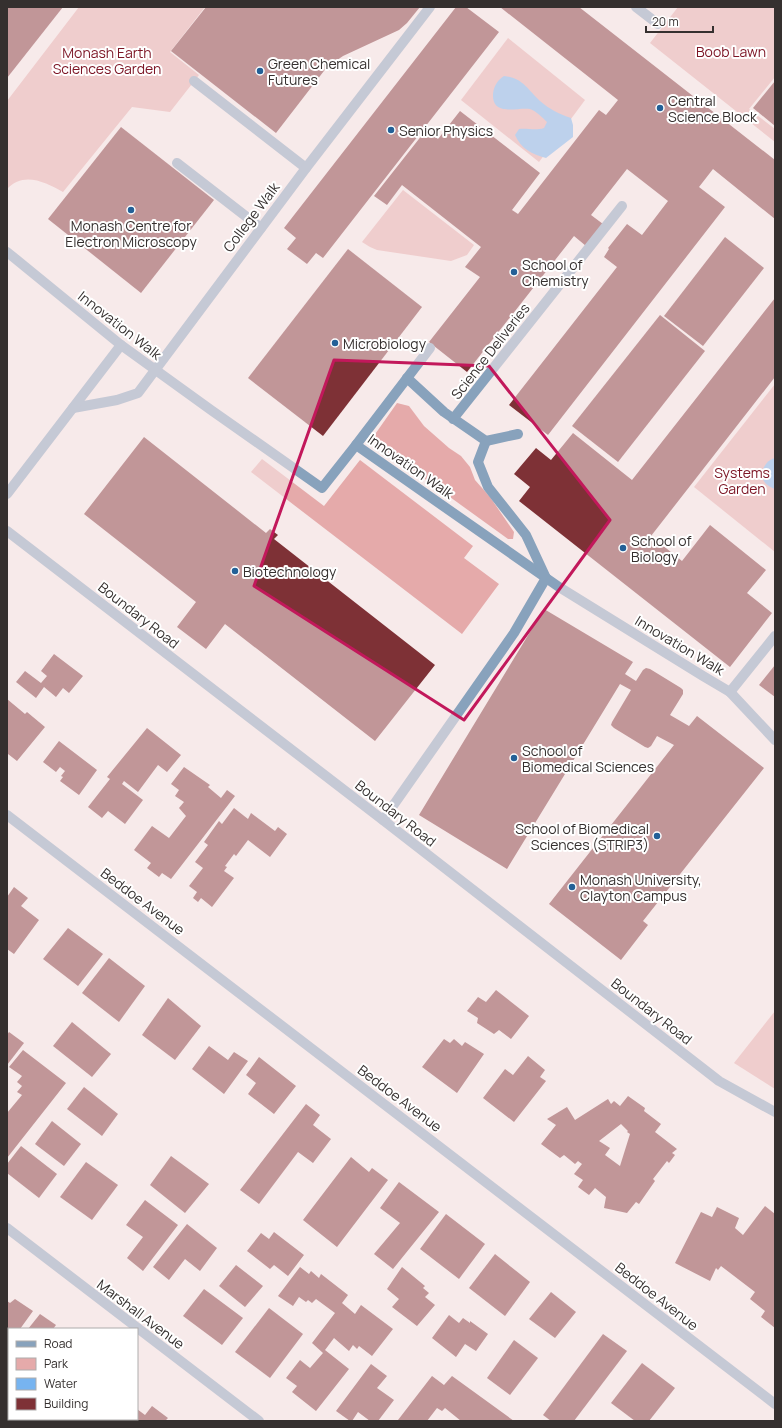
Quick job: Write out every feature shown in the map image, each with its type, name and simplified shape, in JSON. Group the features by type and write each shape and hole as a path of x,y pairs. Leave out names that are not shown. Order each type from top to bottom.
{"street":[{"name":"College Walk","path":"73,408 116,400 138,393 306,168 430,7"},
{"path":"636,7 658,24"},
{"path":"194,81 306,168"},
{"path":"176,163 261,228"},
{"name":"Science Deliveries","path":"453,419 622,206"},
{"name":"Innovation Walk","path":"7,252 121,345 322,488 356,444 546,578 730,692 775,740"},
{"path":"7,494 121,345"},
{"path":"356,444 430,348"},
{"path":"407,378 453,419 486,441 518,434"},
{"path":"383,820 514,633 546,578 526,535 488,487 478,462 486,441"},
{"name":"Boundary Road","path":"7,531 719,1081 774,1111"},
{"path":"730,692 775,636"},
{"name":"Beddoe Avenue","path":"7,815 775,1404"},
{"name":"Marshall Avenue","path":"7,1228 138,1328"},
{"name":"Marshall Avenue","path":"138,1328 259,1421"}],"highlighted area":[{"path":"334,360 489,366 610,520 464,720 254,586"}],"green space":[{"name":"Monash Earth Sciences Garden","path":"79,7 205,7 170,52 199,75 170,112 132,107 63,192 42,182 27,179 20,180 7,189 7,101"},
{"name":"Boob Lawn","path":"678,7 775,7 775,77 749,109 775,129 775,142 650,43"},
{"path":"508,38 585,100 539,162 461,100"},
{"path":"403,190 474,245 467,255 451,261 377,250 362,242"},
{"name":"Systems Garden","path":"775,384 775,552 694,487"},
{"path":"397,403 409,406 424,426 449,448 461,456 470,467 475,480 490,497 514,532 513,539 508,539 371,440"},
{"path":"262,459 324,506 360,460 473,546 464,558 499,584 462,634 251,472"},
{"path":"775,1011 775,1089 734,1063"}],"water":[{"path":"504,76 516,79 547,106 558,113 571,118 573,125 573,137 546,158 536,155 528,150 520,144 515,135 519,129 544,128 547,122 530,109 501,108 497,106 494,101 493,94 495,85"},
{"path":"775,458 775,489 766,484 761,475 766,464"}],"building":[{"path":"7,7 63,7 7,78"},
{"name":"Green Chemical Futures","path":"206,7 420,7 399,30 343,56 327,67 276,133 171,51"},
{"name":"Senior Physics","path":"456,7 466,7 499,32 323,258 316,253 307,264 287,249 296,238 284,228"},
{"path":"500,7 579,7 775,160 775,219 713,169 699,187 725,207 548,435 509,405 617,267 604,257 609,249 608,248 627,224 642,235 668,201 627,169 591,215 603,224 586,246 574,236 467,372 429,342 480,277 465,267 481,247 402,185 387,205 374,196 426,130 438,139 460,111 540,173 512,210 518,214 599,110 606,115 618,100"},
{"path":"775,81 775,126 753,108"},
{"name":"Monash Centre for Electron Microscopy","path":"121,127 214,200 141,293 48,219"},
{"path":"725,237 764,268 703,346 664,316"},
{"name":"Microbiology","path":"348,249 422,307 323,436 248,378"},
{"name":"School of Biology","path":"775,298 775,377 651,536 682,561 710,525 766,570 747,593 772,613 730,667 519,501 530,487 514,474 536,448 551,460 573,433 632,480"},
{"path":"660,315 705,351 618,462 572,426"},
{"name":"Biotechnology","path":"144,437 266,533 270,529 278,535 274,539 435,665 375,741 225,624 206,649 177,627 196,602 84,514"},
{"path":"544,609 633,662 625,674 636,681 646,668 681,688 683,690 683,694 670,715 689,726 697,716 764,768 643,921 648,925 621,960 549,904 674,745 657,736 648,748 611,725 631,690 620,684 507,869 419,815"},
{"path":"54,654 83,676 69,693 63,688 56,697 44,687 36,698 16,682 25,671 41,683 47,676 41,671"},
{"path":"775,665 775,697 759,685"},
{"path":"7,699 25,714 27,712 45,727 17,761 8,754 7,756"},
{"path":"147,728 181,755 167,772 158,765 138,792 124,781 122,784 143,800 125,824 108,811 102,818 88,807 110,779 107,777"},
{"path":"59,741 97,770 79,795 60,781 63,777 61,776 65,771 60,767 56,772 43,762"},
{"path":"184,767 210,785 208,787 221,798 227,790 235,796 171,879 162,873 159,877 147,868 151,863 134,850 152,826 169,838 186,816 179,808 184,802 175,796 179,790 171,784"},
{"path":"234,808 248,819 251,813 275,831 278,827 287,834 270,857 248,840 236,856 234,854 225,866 227,867 224,871 234,878 212,907 201,898 198,902 193,898 197,892 189,886 203,868 195,862 208,845 204,842 219,821 222,824"},
{"path":"14,887 28,898 21,906 39,920 14,954 7,949 7,897"},
{"path":"68,928 103,954 78,986 43,959"},
{"path":"109,958 145,986 119,1022 82,993"},
{"path":"496,990 529,1016 511,1039 499,1030 494,1034 477,1023 478,1018 467,1011 478,997 486,1002"},
{"path":"168,998 201,1026 175,1060 142,1035"},
{"path":"72,1022 111,1054 92,1077 53,1046"},
{"path":"9,1032 24,1043 7,1065 7,1035"},
{"path":"444,1039 450,1043 454,1039 462,1046 465,1042 484,1054 457,1093 422,1067"},
{"path":"209,1046 228,1060 234,1052 248,1061 224,1094 192,1069"},
{"path":"23,1050 66,1083 7,1158 7,1113 22,1095 17,1092 22,1086 17,1082 22,1076 9,1067"},
{"path":"528,1056 545,1070 540,1077 546,1081 514,1122 483,1098 505,1069 513,1075"},
{"path":"259,1057 296,1086 274,1114 248,1094 256,1083 246,1075"},
{"path":"84,1087 118,1114 102,1136 67,1109"},
{"path":"628,1096 645,1108 644,1111 661,1124 655,1132 677,1149 672,1153 675,1155 669,1163 667,1161 653,1179 655,1181 639,1204 636,1202 627,1213 604,1208 606,1197 595,1188 589,1195 578,1187 583,1180 574,1174 582,1164 578,1161 575,1164 564,1155 560,1158 541,1144 556,1125 547,1119 567,1107 575,1120 608,1099 611,1104 614,1101 620,1106","holes":["621,1124 628,1131 627,1132 630,1134 620,1166 605,1155 610,1148 599,1141"]},
{"path":"306,1104 320,1115 313,1125 331,1139 313,1163 298,1152 259,1204 240,1190"},
{"path":"52,1121 81,1144 64,1166 35,1144"},
{"path":"21,1146 57,1174 39,1198 7,1173 7,1164"},
{"path":"171,1156 209,1184 185,1213 150,1185"},
{"path":"351,1157 369,1172 372,1168 388,1180 337,1247 303,1220"},
{"path":"86,1162 118,1185 92,1220 60,1197"},
{"path":"399,1182 439,1212 393,1269 374,1254 400,1223 380,1208"},
{"path":"145,1200 178,1225 143,1271 127,1258 143,1237 126,1225"},
{"path":"765,1206 775,1214 775,1328 761,1317 765,1311 750,1299 755,1292 721,1266 718,1270 716,1268 710,1281 675,1263 701,1212 712,1217 717,1207 739,1218 735,1228 743,1235"},
{"path":"446,1214 485,1244 459,1279 420,1249"},
{"path":"187,1224 217,1248 200,1271 185,1259 169,1280 153,1267"},
{"path":"274,1232 304,1255 288,1276 274,1265 270,1269 247,1251 261,1233 269,1239"},
{"path":"495,1254 530,1282 505,1316 469,1288"},
{"path":"236,1265 263,1286 245,1307 219,1286"},
{"path":"300,1267 309,1274 311,1271 319,1278 321,1274 348,1295 342,1303 355,1314 361,1305 393,1329 372,1356 359,1346 357,1349 353,1345 349,1351 334,1338 325,1350 349,1369 316,1411 292,1392 297,1386 286,1378 300,1360 310,1368 323,1353 312,1343 335,1313 316,1299 312,1303 308,1300 306,1302 299,1297 293,1306 278,1296"},
{"path":"402,1267 425,1286 423,1288 429,1293 425,1297 435,1305 417,1326 392,1307 399,1299 387,1289"},
{"path":"204,1289 243,1318 222,1345 183,1316"},
{"path":"551,1292 576,1312 555,1338 529,1319"},
{"path":"15,1299 33,1311 21,1328 8,1328 7,1346 7,1301 10,1303"},
{"path":"269,1308 303,1334 270,1378 235,1352"},
{"path":"40,1314 56,1325 54,1328 29,1328"},
{"path":"449,1315 459,1323 463,1318 470,1323 470,1321 488,1334 476,1351 465,1344 456,1357 432,1338"},
{"path":"603,1334 627,1351 574,1421 551,1421 543,1415"},
{"path":"514,1340 538,1358 510,1395 487,1378"},
{"path":"8,1356 8,1370 7,1369"},
{"path":"642,1363 675,1388 649,1421 635,1421 611,1403"},
{"path":"371,1364 387,1376 377,1388 394,1400 378,1421 370,1421 358,1412 352,1421 350,1421 336,1411"},
{"path":"432,1376 444,1385 452,1376 514,1421 461,1421 445,1408 442,1411 437,1408 427,1421 399,1421 398,1420"},
{"path":"152,1406 168,1418 165,1421 114,1421 138,1420 138,1410 145,1415"}],"place":[{"name":"Green Chemical Futures","path":"260,71"},
{"name":"Central Science Block","path":"660,108"},
{"name":"Senior Physics","path":"391,130"},
{"name":"Monash Centre for Electron Microscopy","path":"131,210"},
{"name":"School of Chemistry","path":"514,272"},
{"name":"Microbiology","path":"335,343"},
{"name":"School of Biology","path":"623,548"},
{"name":"Biotechnology","path":"235,571"},
{"name":"School of Biomedical Sciences","path":"514,758"},
{"name":"School of Biomedical Sciences (STRIP3)","path":"657,836"},
{"name":"Monash University, Clayton Campus","path":"572,887"}]}
